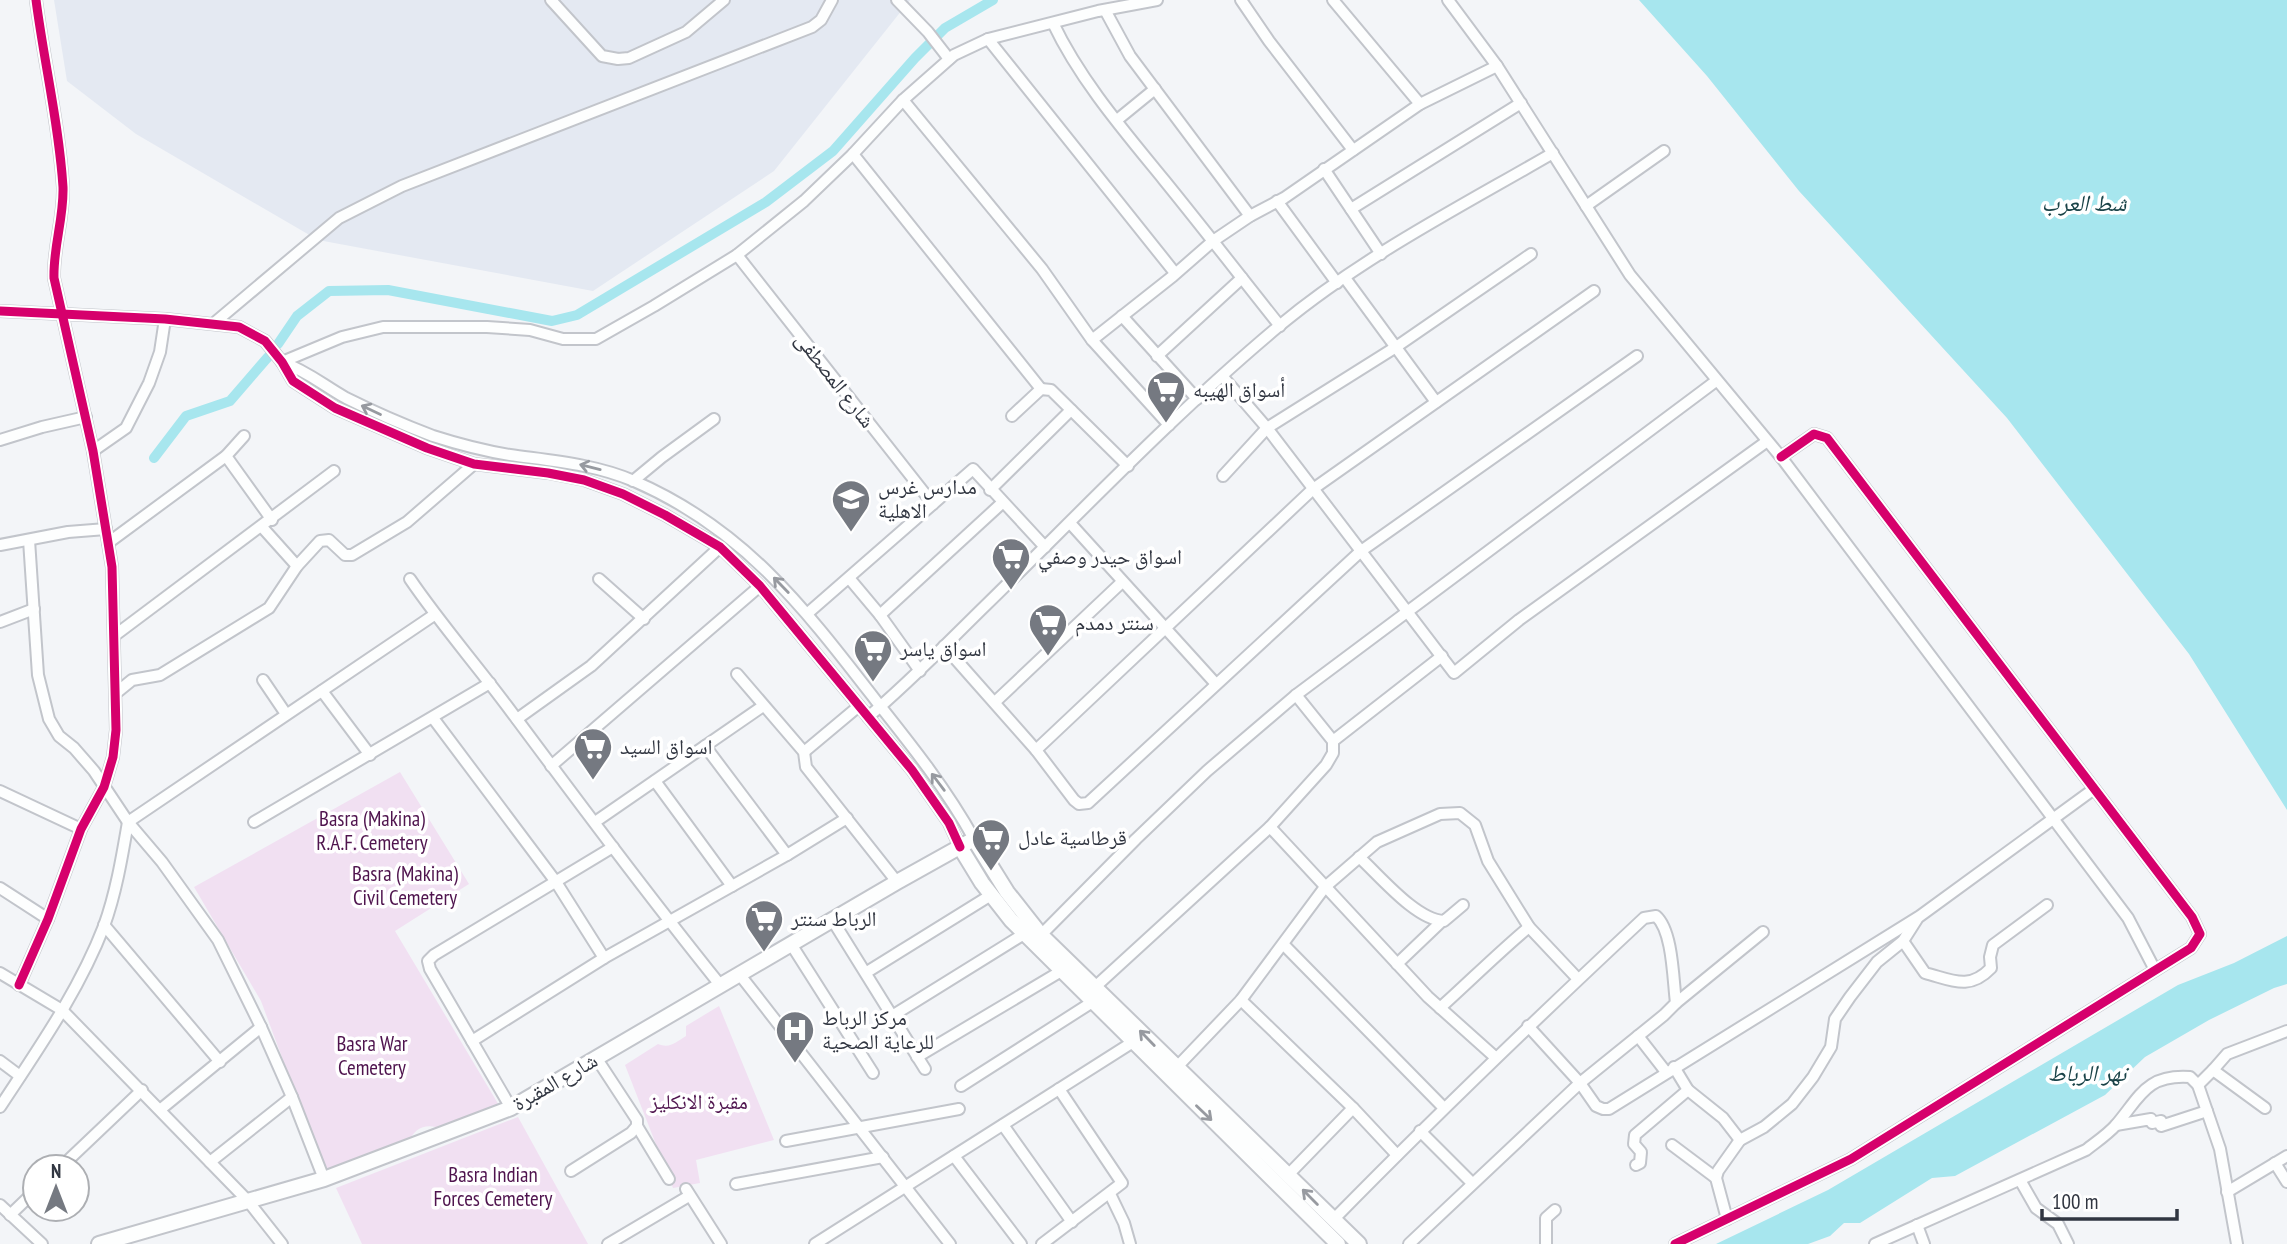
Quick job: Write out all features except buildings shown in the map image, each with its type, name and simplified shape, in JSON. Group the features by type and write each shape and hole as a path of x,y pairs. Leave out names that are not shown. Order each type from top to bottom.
{"main road":[{"path":"974,839 1007,892 1133,1042 1230,1128 1289,1175 1359,1244"},
{"name":"شارع المقبرة","path":"99,1244 324,1179 512,1108 974,839"},
{"path":"960,847 990,895 1024,934 1176,1068 1338,1244"}],"street":[{"path":"19,985 48,919 81,829 104,787 113,757 116,730 113,567 93,451 56,287 54,258 63,190 36,0"},
{"path":"551,0 603,56 618,59 629,58 687,32 724,0"},
{"path":"213,324 339,218 360,207 402,186 812,27 821,20 832,0"},
{"path":"897,0 928,32 947,57"},
{"path":"282,362 342,337 383,327 487,327 530,330 563,339 596,339 737,255 804,201 947,57 988,39 1157,0"},
{"path":"1241,0 1353,150"},
{"path":"1333,0 1420,104"},
{"path":"1448,0 1497,66 1630,275 1781,457 2054,818 2128,918 2155,970"},
{"path":"1105,10 1130,56 1250,216"},
{"path":"1053,23 1061,40 1117,120 1280,326"},
{"path":"988,39 1175,272"},
{"path":"1092,340 1213,241 1420,104 1497,66"},
{"path":"1117,120 1155,89"},
{"path":"903,100 1042,269 1092,340 1170,425"},
{"path":"1351,209 1521,103"},
{"path":"1586,206 1664,151"},
{"path":"868,717 920,671 1197,399 1280,326 1381,254 1553,153"},
{"path":"853,154 1041,389 1051,390 1128,466"},
{"path":"1324,169 1381,254"},
{"path":"1277,201 1396,347 1436,402"},
{"path":"1223,476 1266,428 1396,347 1531,254"},
{"name":"شارع المصطفى","path":"737,255 933,504"},
{"path":"1157,356 1242,278"},
{"path":"1036,750 1313,489 1594,291"},
{"path":"0,311 165,319 239,327 265,341 293,381 335,408 427,448 474,464 584,480 623,494 678,523 720,547 794,624 932,797 949,823 960,847"},
{"path":"1122,316 1197,399"},
{"path":"93,451 126,428 149,383 160,352 165,319"},
{"path":"944,646 1036,750 1074,800 1085,804 1361,551 1637,356"},
{"path":"282,362 303,369 345,397 377,413 432,435 510,455 570,462 633,481 688,509 719,529 750,554 808,613 947,793 974,839"},
{"path":"1223,377 1266,428 1454,673 1519,620 1766,442"},
{"path":"1041,934 1207,771 1296,695 1717,381"},
{"path":"1012,415 1041,389"},
{"path":"990,490 1071,410"},
{"path":"0,440 86,417"},
{"path":"633,481 714,419"},
{"path":"1675,1244 1851,1158 2191,948 2198,940 2199,928 1827,438 1814,434 1781,457"},
{"path":"427,448 432,435"},
{"path":"108,543 226,456 244,436"},
{"path":"226,456 272,520"},
{"path":"116,693 132,680 160,675 269,608 297,566 323,540 329,540 345,555 352,555 407,522 474,464"},
{"path":"808,613 973,469 1045,547"},
{"path":"114,636 334,471"},
{"path":"880,615 1002,503"},
{"path":"678,523 688,509"},
{"path":"1070,523 1121,583 1216,684"},
{"path":"262,527 297,566"},
{"path":"0,545 68,532 106,529"},
{"path":"29,540 38,675 49,719 58,736 80,756 218,940 261,1027 324,1179"},
{"path":"517,719 591,666 720,547"},
{"path":"849,578 880,615 920,671"},
{"path":"410,579 434,615 490,683 720,986"},
{"path":"599,579 644,619"},
{"path":"995,702 1121,583"},
{"path":"551,766 760,586"},
{"path":"0,622 34,609"},
{"path":"0,1107 85,971 104,925 120,872 128,822 434,615"},
{"path":"1333,741 1441,656"},
{"path":"737,674 804,752 806,766 897,882"},
{"path":"263,680 286,714"},
{"path":"254,822 490,683"},
{"path":"322,691 370,755"},
{"path":"961,1086 1094,994 1270,827 1326,765 1333,753 1333,741 1296,695"},
{"path":"595,822 763,706"},
{"path":"804,752 859,706"},
{"path":"433,718 556,882 604,958"},
{"path":"705,746 787,855"},
{"path":"655,781 732,886"},
{"path":"1528,1026 1580,1083 1596,1106 1603,1110 1609,1109 1920,916 2094,789"},
{"path":"0,791 81,829"},
{"path":"1176,1068 1241,1000 1325,887 1377,842 1440,814 1460,813 1475,825 1488,861 1529,927 1578,979"},
{"path":"472,1041 604,958 787,855 847,818"},
{"path":"1270,827 1397,964 1495,1058"},
{"path":"512,1108 430,969 428,961 613,847"},
{"path":"1359,857 1411,906 1441,922"},
{"path":"0,888 48,919"},
{"path":"867,972 990,895"},
{"path":"1397,964 1463,905"},
{"path":"1903,941 1924,973 1964,983 1980,979 1991,968 1993,946 2047,905"},
{"path":"1333,1220 1443,1107 1644,918 1657,916 1664,922 1676,1003"},
{"path":"1727,1219 1716,1178 1718,1171 1740,1140 1764,1127 1792,1104 1831,1047 1835,1019 1877,962 1903,941 1920,916"},
{"path":"833,921 925,1069"},
{"path":"104,925 220,1062"},
{"path":"1440,1008 1529,927"},
{"path":"1409,1244 1580,1083 1763,932"},
{"path":"892,1016 1024,934"},
{"path":"791,944 873,1073"},
{"path":"1284,945 1443,1107"},
{"path":"917,1056 1063,970"},
{"path":"0,973 62,1010 248,1201 282,1244"},
{"path":"740,975 950,1244"},
{"path":"1241,1000 1353,1108 1397,1155"},
{"path":"161,1109 261,1027"},
{"path":"2198,1085 2227,1054 2287,1031"},
{"path":"1638,1036 1688,1090 1723,1118 1740,1140"},
{"path":"815,1244 1133,1042"},
{"path":"597,1059 637,1120 637,1126 669,1180"},
{"path":"0,1061 20,1076"},
{"path":"2213,1070 2264,1108"},
{"path":"1875,1244 2085,1150 2116,1125 2140,1092 2150,1084 2165,1078 2183,1076 2194,1079 2198,1085 2220,1149 2237,1244"},
{"path":"1042,1244 1122,1183 1059,1089"},
{"path":"76,1153 142,1090"},
{"path":"1636,1165 1640,1163 1642,1156 1634,1144 1635,1135 1688,1090"},
{"path":"210,1162 292,1097"},
{"path":"1289,1175 1353,1108"},
{"path":"786,1141 959,1109"},
{"path":"2116,1125 2151,1119 2152,1123 2161,1121 2161,1126 2207,1111"},
{"path":"1003,1125 1072,1222"},
{"path":"571,1171 631,1133 637,1126"},
{"path":"1420,1131 1472,1183"},
{"path":"1672,1144 1716,1178"},
{"path":"954,1156 1021,1244"},
{"path":"2227,1192 2287,1156"},
{"path":"736,1184 883,1157"},
{"path":"2275,1163 2287,1182"},
{"path":"2020,1180 2036,1208 2058,1224 2068,1244"},
{"path":"608,1244 687,1192 721,1244"},
{"path":"1110,1194 1124,1223 1130,1244"},
{"path":"10,1215 21,1204"},
{"path":"0,1206 42,1244"},
{"path":"1546,1244 1546,1218 1555,1210"},
{"path":"1917,1225 1924,1244"}],"shaded area":[{"path":"54,0 910,0 774,171 593,291 318,240 136,134 67,81"}],"green space":[{"name":"Basra War Cemetery","path":"400,772 469,884 395,931 500,1107 443,1129 431,1126 422,1128 414,1133 408,1143 325,1173 261,1001 194,887"},
{"name":"مقبرة الانكليز","path":"719,1006 774,1140 696,1160 700,1183 673,1188 625,1065 658,1044 666,1046 686,1036 686,1026"},
{"name":"Basra Indian Forces Cemetery","path":"518,1117 588,1244 362,1244 336,1188"}],"water":[{"name":"شط العرب","path":"1639,0 2287,0 2287,810 2189,654 2007,418 1799,191 1707,76"},
{"name":"نهر الرباط","path":"2287,936 2287,984 2209,1020 2145,1057 2105,1095 1955,1176 1932,1178 1860,1223 1844,1223 1830,1236 1808,1244 1716,1244 1828,1190 2178,985 2234,963"}],"waterway":[{"path":"278,344 297,316 329,291 388,290 552,321 577,315 766,202 833,151 945,28 993,0"},
{"path":"154,458 186,416 230,401 268,357"}],"cycle path":[{"path":"19,985 48,919 81,829 104,787 113,757 116,730 112,567 93,451 54,278 63,187 36,0"},
{"path":"0,311 165,319 239,327 265,341 293,381 335,408 427,448 474,464 584,480 623,494 665,515 720,547 760,586 912,770 949,823 960,847"},
{"path":"1675,1244 1851,1159 2191,948 2200,934 2192,917 1827,438 1814,434 1781,457"}],"place":[{"name":"أسواق الهيبه","path":"1166,424"},
{"name":"مدارس غرس الاهلية","path":"851,533"},
{"name":"اسواق حيدر وصفي","path":"1011,591"},
{"name":"سنتر دمدم","path":"1048,657"},
{"name":"اسواق ياسر","path":"873,683"},
{"name":"اسواق السيد","path":"593,781"},
{"name":"قرطاسية عادل","path":"991,872"},
{"name":"الرباط سنتر","path":"764,953"},
{"name":"مركز الرباط للرعاية الصحية","path":"795,1064"}],"park label":[{"name":"Basra (Makina) R.A.F. Cemetery","path":"372,831"},
{"name":"Basra (Makina) Civil Cemetery","path":"405,886"}]}
